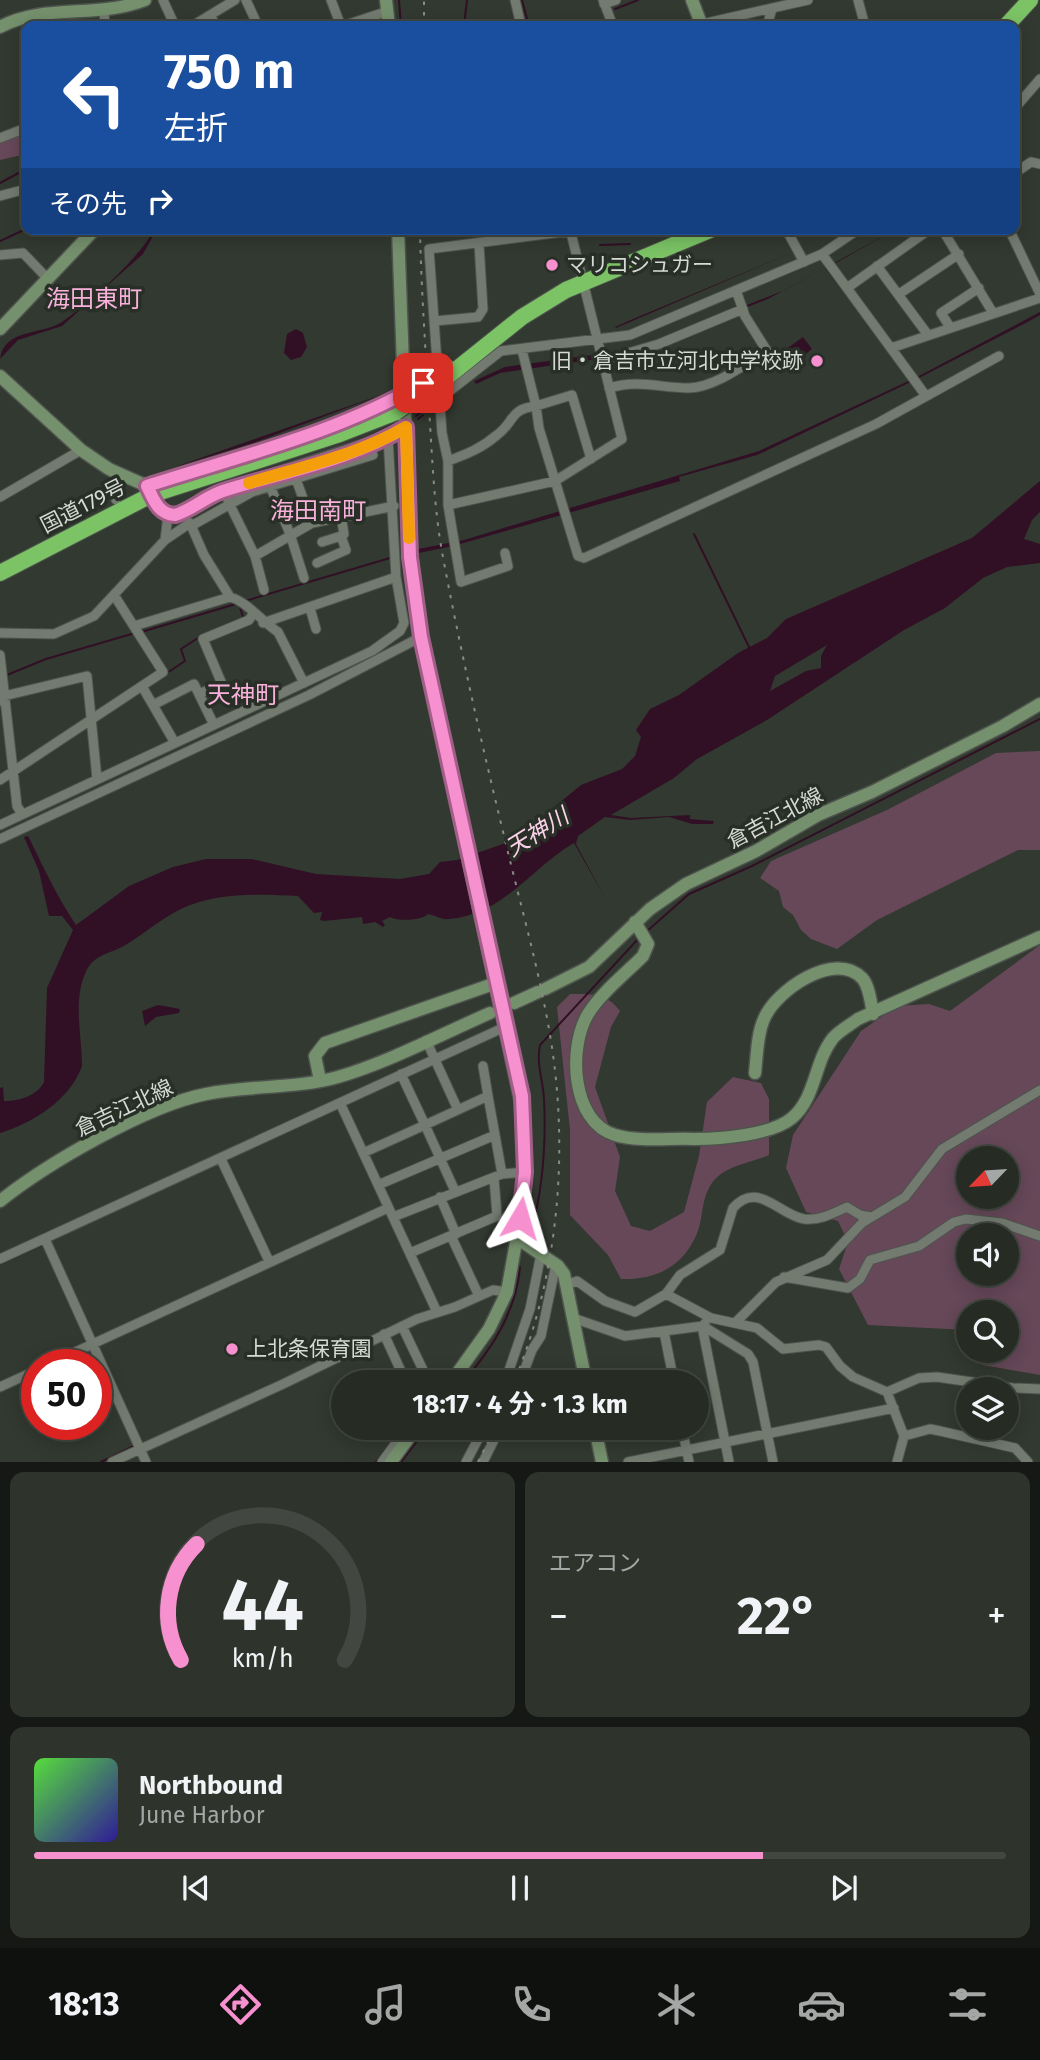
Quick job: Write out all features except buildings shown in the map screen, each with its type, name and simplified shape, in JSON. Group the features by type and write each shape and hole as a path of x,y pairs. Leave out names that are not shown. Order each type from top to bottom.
{"highway":[{"path":"999,21 1019,0"},
{"path":"1011,21 1030,0"},
{"name":"国道179号","path":"0,560 116,500 149,491 395,405 447,372 517,309 671,235"},
{"name":"国道179号","path":"582,276 695,235"},
{"name":"国道179号","path":"0,573 149,491"}],"main road":[{"path":"0,27 27,15 104,10 145,0"},
{"path":"692,0 698,21"},
{"path":"0,329 89,235"},
{"path":"398,235 410,557 421,637 522,1096 525,1172 507,1292 489,1329 460,1370"},
{"path":"0,376 81,450 149,491 156,505 169,515 180,513 205,497 268,482 388,438 406,427"},
{"name":"倉吉江北線","path":"514,1003 589,967 666,895 756,851 818,815 872,792 1003,726 1040,704"},
{"path":"635,922 648,944 642,956 589,1013 579,1037 577,1062 584,1104 598,1127 615,1135 720,1139 770,1128 792,1118 810,1094 833,1037 858,1019 1040,937"},
{"path":"755,1073 764,1019 779,996 813,974 841,968 853,971 864,979 873,1014"},
{"path":"320,1080 315,1056 326,1043 495,979"},
{"name":"倉吉江北線","path":"0,1201 28,1179 81,1148 169,1105 218,1092 338,1077 490,1013"},
{"path":"517,1238 555,1264 568,1284 584,1370"},
{"path":"391,1461 407,1440"},
{"path":"598,1440 602,1461"}],"street":[{"path":"163,0 173,21"},
{"path":"200,21 235,0"},
{"path":"246,0 256,21"},
{"path":"331,0 340,21"},
{"path":"515,0 521,21"},
{"path":"611,21 603,2 616,0"},
{"path":"718,21 808,0"},
{"path":"858,0 864,21"},
{"path":"353,21 387,5"},
{"path":"104,10 105,21"},
{"path":"210,15 213,21"},
{"path":"1020,102 1040,79"},
{"path":"0,138 21,130"},
{"path":"1020,170 1031,162 1040,164"},
{"path":"0,196 21,190"},
{"path":"505,552 508,566 461,582 448,505 448,461 429,249 537,235"},
{"path":"448,505 555,481 622,439 571,235"},
{"path":"789,235 804,262"},
{"path":"441,398 501,351 596,342 630,335 822,254 850,235"},
{"path":"847,288 921,235"},
{"path":"946,235 993,313"},
{"path":"891,348 1040,296 1012,235"},
{"path":"435,321 478,317 483,309 478,244"},
{"path":"0,255 23,253 48,279"},
{"path":"822,254 926,396"},
{"path":"899,293 959,254"},
{"path":"877,266 928,335"},
{"path":"950,327 941,313 979,288"},
{"path":"609,388 632,381 692,388 712,382 768,351 743,309 736,290"},
{"path":"601,361 659,344 743,309"},
{"path":"522,350 539,428 578,555 584,558 811,455 999,356"},
{"path":"448,461 479,450 499,434 514,412 572,395 591,459"},
{"path":"0,825 372,651 400,631 404,623 396,578 394,506 388,438"},
{"path":"0,497 81,450"},
{"path":"191,526 268,482 296,479 373,455"},
{"path":"110,469 120,484 116,500"},
{"path":"296,479 312,523"},
{"path":"268,482 290,534 303,578"},
{"path":"223,491 255,556 264,590"},
{"path":"255,556 312,523 394,506"},
{"path":"164,540 169,515"},
{"path":"322,542 344,534 341,516"},
{"path":"0,633 60,632 94,616 164,540 190,523 204,555 230,597"},
{"path":"317,563 346,550 341,536"},
{"path":"263,623 396,578"},
{"path":"0,780 143,688 163,672 114,595"},
{"path":"134,626 230,597 238,599 263,623 278,632 304,683"},
{"path":"310,608 316,629"},
{"path":"199,694 222,684 203,639 249,620 253,614"},
{"path":"0,839 309,695 421,637"},
{"path":"0,655 2,699 17,806 22,814"},
{"path":"2,699 86,676 97,779"},
{"path":"153,705 194,684 214,725"},
{"path":"143,688 175,743"},
{"path":"0,1259 341,1105 434,1057 507,1026"},
{"path":"426,1040 458,1110"},
{"path":"410,1253 497,1216 495,1135 483,1066"},
{"path":"401,1074 455,1191"},
{"path":"737,1321 756,1299 784,1278 827,1259 871,1217 905,1197 942,1149 1040,1090"},
{"path":"363,1153 488,1096"},
{"path":"341,1105 438,1312"},
{"path":"378,1185 495,1135"},
{"path":"221,1159 269,1262"},
{"path":"82,1349 269,1262 391,1212 498,1176 525,1172"},
{"path":"440,1197 479,1296"},
{"path":"568,1284 577,1281 605,1301 635,1311 666,1294 680,1275 720,1250 728,1230 729,1217 737,1202 761,1197 803,1219 816,1219 847,1207 860,1215 871,1217"},
{"path":"784,1278 848,1288 860,1279 870,1260 919,1246 954,1222 966,1219 1002,1223 1040,1236"},
{"path":"45,1239 146,1461"},
{"path":"509,1370 530,1309 541,1254"},
{"path":"524,1370 531,1350 541,1336 555,1264"},
{"path":"112,1461 402,1325 493,1290 507,1292"},
{"path":"666,1294 748,1354 755,1370 773,1461"},
{"path":"573,1318 625,1336 664,1332 705,1321 737,1321 757,1328 783,1349 819,1345 826,1347 839,1366 853,1377 887,1392 904,1436 897,1461"},
{"path":"705,1321 729,1461"},
{"path":"402,1325 423,1370"},
{"path":"664,1332 672,1370"},
{"path":"384,1334 400,1370"},
{"path":"0,1387 21,1377"},
{"path":"887,1392 919,1378 937,1377 1013,1388 1040,1389"},
{"path":"628,1461 894,1408"},
{"path":"904,1436 930,1429 940,1431 1014,1448 1028,1461"},
{"path":"382,1461 398,1440"},
{"path":"467,1461 478,1440"},
{"path":"483,1461 494,1440"},
{"path":"685,1440 689,1461"}],"shaded area":[{"path":"21,131 21,155 0,160 0,135"},
{"path":"1040,751 1040,850 1018,850 877,920 837,949 811,939 801,930 793,915 783,907 779,891 760,878 771,861 887,810 996,753"},
{"path":"1040,945 1040,1375 982,1363 1019,1363 1019,1300 956,1300 956,1329 868,1325 839,1269 848,1242 838,1221 806,1212 786,1168 793,1135 861,1031 897,1006 929,1004 950,1011"},
{"path":"570,994 604,998 620,1011 611,1027 595,1087 620,1157 615,1191 631,1226 650,1231 684,1212 699,1156 707,1102 733,1077 761,1083 769,1099 769,1155 736,1166 714,1180 706,1193 698,1230 690,1247 675,1264 656,1274 621,1279 608,1255 570,1215 570,1130 557,1007"}],"water":[{"path":"154,235 143,254 62,326 18,340 0,359 3,349 16,337 54,326 86,304 126,266"},
{"path":"885,235 827,268 859,313 825,268"},
{"path":"793,252 616,328 615,327 633,319"},
{"path":"783,291 659,342 597,359 500,373 476,384 474,381 505,367 614,352 659,340"},
{"path":"1040,312 1040,315 1024,324 917,379 757,455 679,477 680,481 453,546 414,554 413,550 464,540 759,451 917,377"},
{"path":"296,329 303,333 307,347 301,357 291,360 284,353 287,334"},
{"path":"803,337 812,349 791,365 782,352"},
{"path":"392,391 256,442 172,468"},
{"name":"天神川","path":"1040,481 1040,512 1032,520 1024,539 1040,544 1040,563 1007,567 983,578 945,608 904,630 767,720 697,759 674,778 611,815 631,818 690,815 690,819 714,821 713,824 692,824 669,817 630,820 605,817 578,836 576,844 605,898 574,843 501,900 468,916 443,919 428,914 410,920 390,917 382,921 385,925 383,927 375,922 363,924 362,917 320,920 322,912 314,913 298,896 238,895 195,903 174,913 121,948 103,955 88,967 79,996 82,1066 76,1078 69,1089 49,1108 25,1123 0,1133 0,1088 3,1087 4,1101 16,1100 32,1094 44,1082 47,988 73,930 62,916 49,916 39,871 24,837 28,836 76,925 129,886 173,867 206,859 252,859 316,874 400,879 429,874 440,862 457,860 514,840 581,785 622,769 635,756 641,737 636,730 650,709 679,695 738,653 767,638 786,619 972,538","holes":["827,645 821,656 821,668 806,671 770,691 775,676"]},
{"path":"158,1005 180,1009 179,1013 156,1017 145,1026 142,1011"}],"waterway":[{"path":"399,0 401,21"},
{"path":"465,21 467,0"},
{"path":"522,0 528,21"},
{"path":"615,9 638,0"},
{"path":"0,183 21,172"},
{"path":"0,241 21,231"},
{"path":"600,245 630,244"},
{"path":"416,416 420,413"},
{"path":"418,419 423,415"},
{"path":"694,534 749,647"},
{"path":"245,601 390,558"},
{"path":"141,632 236,604"},
{"path":"240,607 243,617"},
{"path":"7,675 46,659 135,633"},
{"path":"167,673 185,661 181,649 201,636"},
{"path":"646,932 689,894 752,866 1040,719"},
{"path":"532,1228 539,1196 545,1131 539,1065 540,1045 639,938"},
{"path":"0,1264 44,1244"},
{"path":"473,1370 493,1343 508,1314 518,1284 520,1267"},
{"path":"376,1462 393,1440"},
{"path":"401,1462 418,1440"},
{"path":"101,1462 134,1446"}],"railway":[{"path":"424,0 424,21"},
{"path":"420,235 433,473 442,552 480,733 541,990 556,1084 559,1127 556,1214 541,1300 518,1370"},
{"path":"478,1462 489,1440"}],"slow traffic":[{"path":"249,483 352,451 388,438 406,427 409,538"}],"place":[{"name":"マリコシュガー","path":"552,265"},
{"name":"旧・倉吉市立河北中学校跡","path":"817,361"},
{"name":"上北条保育園","path":"232,1349"}],"district":[{"name":"海田東町","path":"94,299"},
{"name":"海田南町","path":"318,511"},
{"name":"天神町","path":"243,695"}],"route":[{"path":"423,383 367,413 334,426 147,486 156,505 163,512 175,515 205,497 352,451 388,438 406,427 410,557 421,637 522,1096 525,1172 520,1218"}]}
